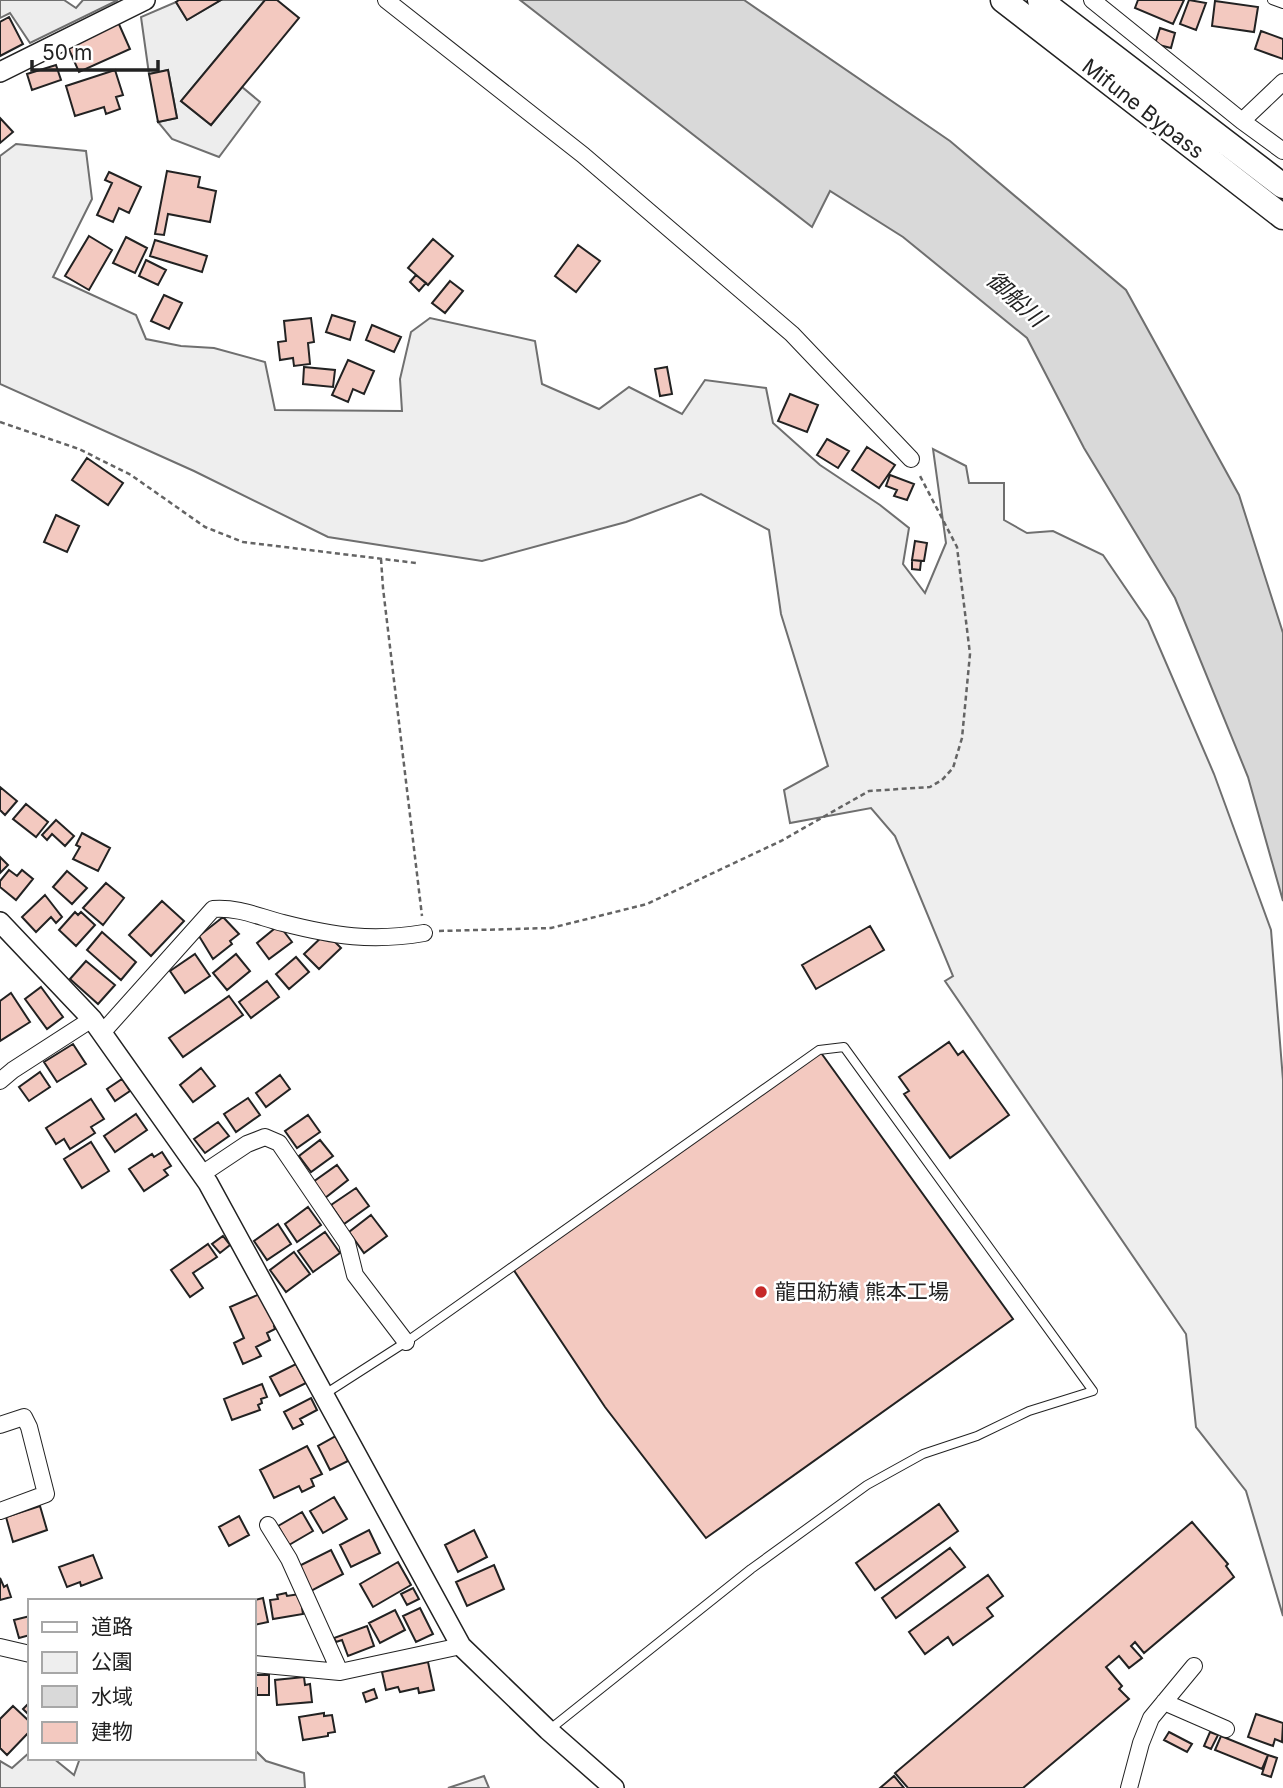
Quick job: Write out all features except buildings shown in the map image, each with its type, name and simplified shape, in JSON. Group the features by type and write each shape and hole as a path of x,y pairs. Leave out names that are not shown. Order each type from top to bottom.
{"highway":[{"name":"Mifune Bypass","path":"1003,0 1283,217"},
{"name":"Mifune Bypass","path":"1040,0 1283,186"}],"street":[{"path":"0,72 145,0"},
{"path":"386,0 583,155 792,334 911,459"},
{"path":"1092,0 1283,151"},
{"path":"1242,121 1283,82"},
{"path":"0,1081 13,1070 97,1026 214,909 230,908 282,923 345,936 374,939 424,933"},
{"path":"0,922 97,1026 202,1174 461,1646 548,1730 614,1788"},
{"path":"202,1174 247,1144 265,1137 279,1143 347,1243 355,1275 406,1342"},
{"path":"0,1425 24,1417 46,1494 0,1511"},
{"path":"268,1525 289,1559 340,1672"},
{"path":"256,1664 340,1672 461,1646"},
{"path":"0,1647 28,1654"},
{"path":"1129,1788 1151,1718 1194,1666"},
{"path":"1164,1702 1226,1729"}],"lane":[{"path":"1272,0 1283,4"},
{"path":"323,1396 406,1342 819,1050 844,1047 1093,1391 1029,1411 977,1436 923,1454 867,1485 751,1569 548,1730"}],"path":[{"path":"0,422 79,449 131,475 205,527 243,542 416,563"},
{"path":"382,559 383,588 424,933 446,930 551,928 647,904 782,841 869,791 930,788 953,768 962,738 970,654 957,547 911,459"}],"green space":[{"path":"16,144 86,151 92,199 53,277 136,315 146,339 181,346 214,348 265,362 275,410 402,411 400,379 411,332 430,318 535,341 542,384 599,409 629,387 682,414 705,380 766,388 773,423 820,465 909,528 903,564 925,593 946,543 933,449 966,466 969,483 1004,483 1004,520 1027,533 1053,531 1103,555 1148,621 1214,774 1271,930 1283,1080 1283,1616 1246,1491 1196,1427 1186,1334 945,981 953,976 895,836 871,808 790,823 784,790 828,766 781,614 769,530 701,494 626,522 482,561 328,537 194,471 0,384 0,156"},
{"path":"256,1751 266,1761 304,1773 305,1788 0,1788 0,1761 12,1768 28,1754 28,1760 55,1760 74,1775 79,1760 256,1760"},
{"path":"484,1776 489,1788 448,1788"}],"shaded area":[{"path":"0,0 64,0 76,8 83,0 118,0 30,43 10,13 0,18"},
{"path":"221,0 265,0 181,101 211,125 242,87 260,102 219,157 172,139 158,122 177,118 168,70 149,74 141,17 176,2 187,20"}],"water":[{"name":"御船川","path":"520,0 744,0 950,141 1126,290 1239,495 1283,633 1283,901 1248,777 1175,598 1084,448 1027,338 903,237 830,191 812,227"}],"place":[{"name":"龍田紡績 熊本工場","path":"761,1292"}]}
